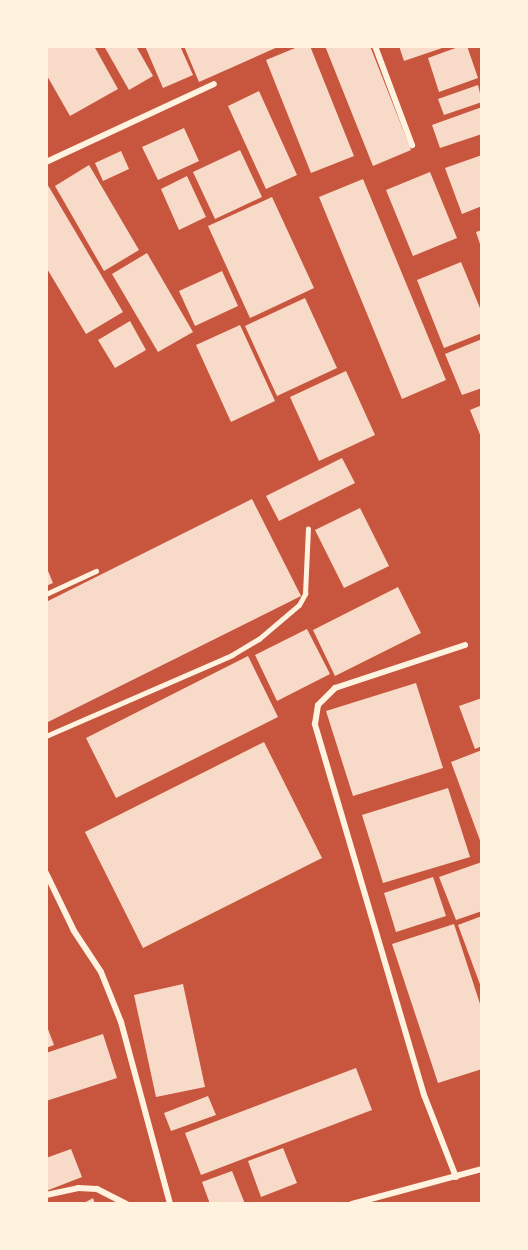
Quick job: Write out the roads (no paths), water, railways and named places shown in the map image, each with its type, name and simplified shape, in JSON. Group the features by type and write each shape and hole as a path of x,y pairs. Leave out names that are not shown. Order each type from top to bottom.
{"street":[{"path":"375,46 412,145"},
{"path":"46,162 214,84"},
{"path":"456,1177 424,1095 315,724 318,705 323,697 335,688 465,645"},
{"path":"46,873 74,932 101,972 121,1022 170,1203"},
{"path":"352,1203 482,1169"},
{"path":"46,1195 78,1188 97,1190 126,1203"}],"lane":[{"path":"46,736 232,655 259,639 300,605 305,594 308,529"},
{"path":"46,594 96,571"}]}
